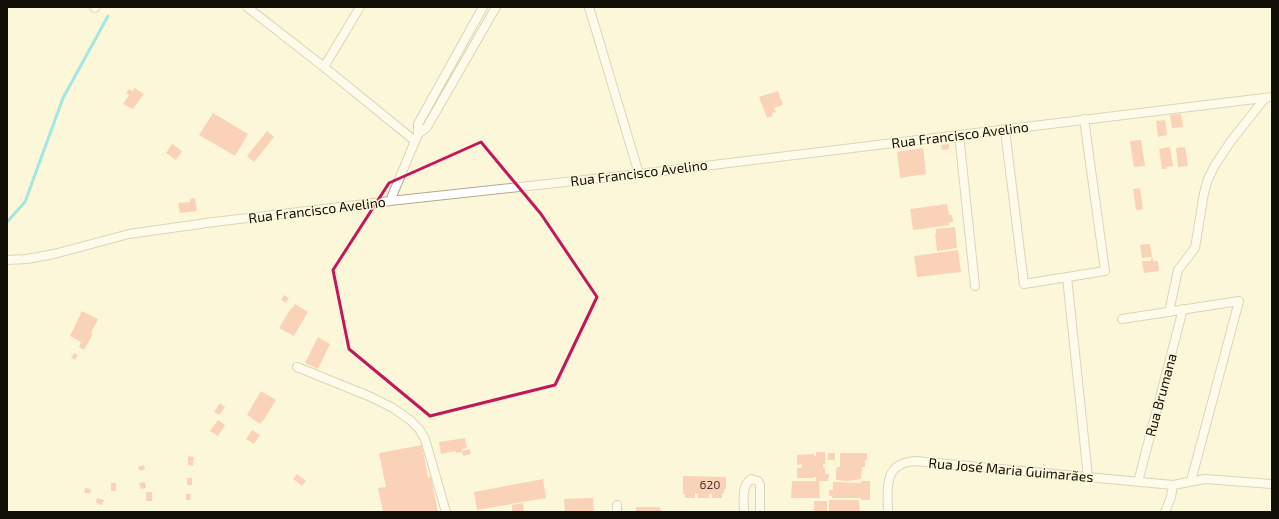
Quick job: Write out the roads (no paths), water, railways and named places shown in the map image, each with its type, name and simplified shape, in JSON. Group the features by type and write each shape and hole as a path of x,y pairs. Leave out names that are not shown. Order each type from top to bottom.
{"street":[{"path":"247,7 416,137"},
{"path":"324,67 360,7"},
{"path":"390,201 416,137 418,124 483,7"},
{"path":"416,137 427,127 496,7"},
{"path":"589,7 639,174"},
{"path":"1169,312 1178,270 1194,248 1208,179 1215,165 1232,141 1268,97"},
{"name":"Rua Francisco Avelino","path":"7,260 27,259 54,254 129,234 390,201 639,174 1268,97"},
{"path":"1005,130 1024,284 1106,271 1084,119"},
{"path":"959,135 975,286"},
{"path":"1067,277 1088,477"},
{"path":"1122,319 1239,301 1191,481"},
{"name":"Rua Brumana","path":"1138,482 1183,309"},
{"path":"297,367 371,397 393,408 410,420 419,429 425,439 446,512"},
{"name":"Rua José Maria Guimarães","path":"888,512 888,485 893,470 898,465 915,461 1173,485 1205,479 1272,484"},
{"path":"744,512 745,488 748,481 751,479 758,481 760,485 760,512"},
{"path":"1166,512 1173,485"}],"waterway":[{"path":"7,222 25,202 63,98 108,16"}]}
